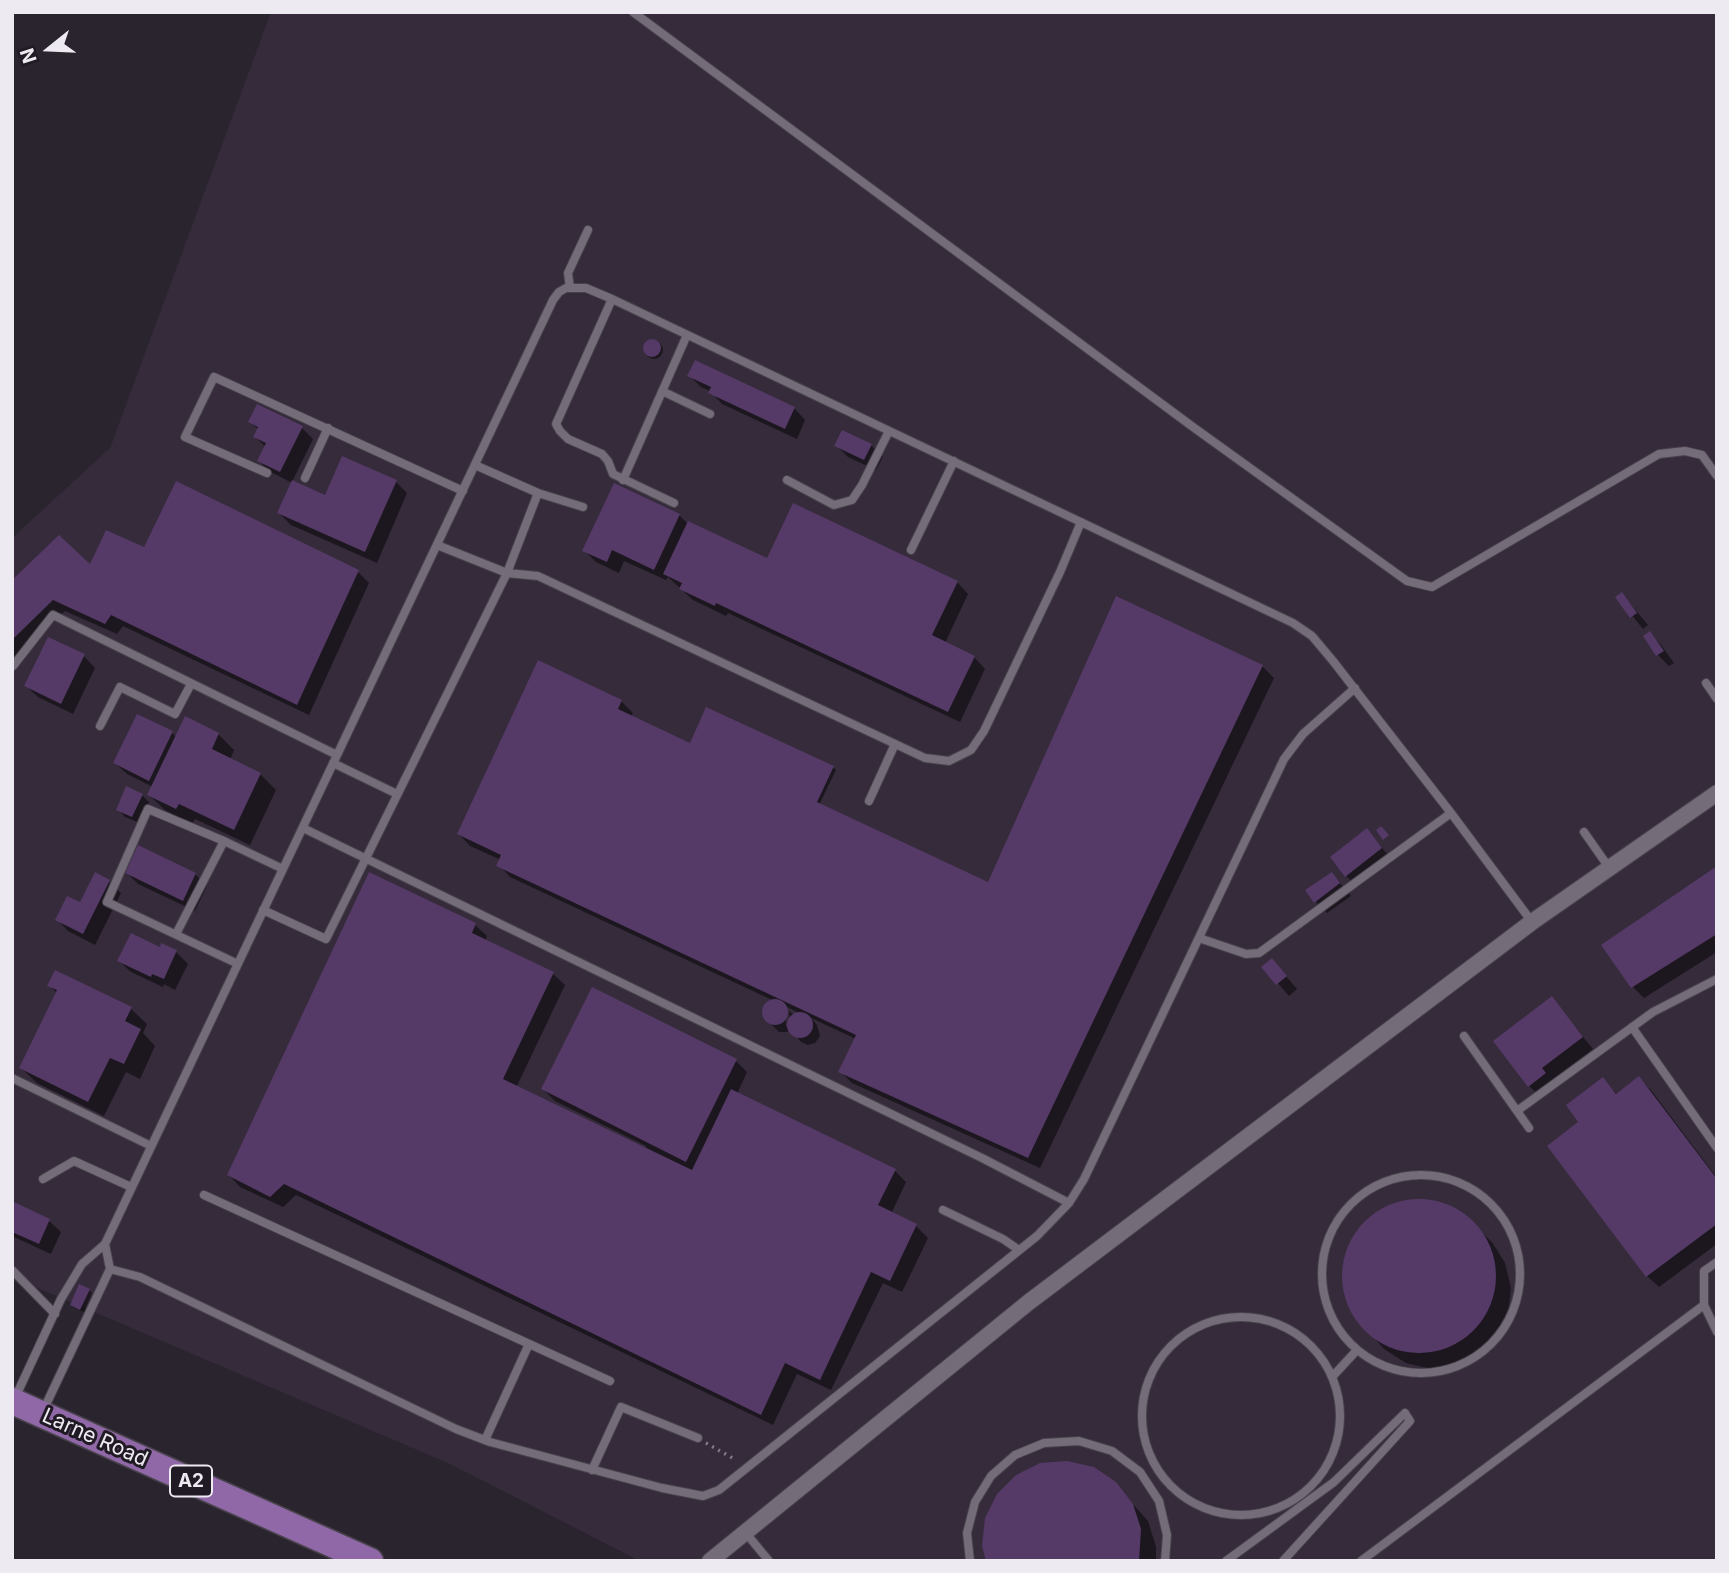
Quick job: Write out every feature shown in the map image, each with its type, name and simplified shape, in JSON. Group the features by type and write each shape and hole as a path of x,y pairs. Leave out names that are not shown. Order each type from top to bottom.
{"main road":[{"name":"Larne Road","path":"13,1402 370,1561"}],"street":[{"path":"710,1561 1029,1302 1532,922 1717,793"}],"lane":[{"path":"633,12 1182,419 1406,581 1432,587 1659,454 1685,450 1702,455 1717,476"},
{"path":"570,288 568,273 588,230"},
{"path":"13,1402 82,1264 105,1244 553,300 559,292 570,288 586,288 612,299 1293,623 1312,636 1324,649 1532,922"},
{"path":"612,299 556,424 568,439 601,454 608,461 613,474 674,503"},
{"path":"623,480 687,335"},
{"path":"267,473 185,437 214,377 463,491"},
{"path":"662,391 710,414"},
{"path":"304,478 328,428"},
{"path":"787,480 834,505 852,500 889,431"},
{"path":"911,550 954,461"},
{"path":"475,465 538,494 583,507"},
{"path":"263,910 326,939 507,573 538,494"},
{"path":"437,545 507,573 538,576 925,758 949,761 971,750 984,731 1081,522"},
{"path":"13,666 53,615 191,684 397,794"},
{"path":"1706,683 1717,699"},
{"path":"100,726 120,687 175,714 191,684"},
{"path":"110,1269 140,1278 485,1440 662,1488 703,1496 719,1490 1037,1236 1069,1203 1084,1179 1284,759 1303,734 1354,688"},
{"path":"869,801 895,744"},
{"path":"238,964 107,902 149,809 283,869"},
{"path":"1199,938 1246,954 1259,953 1451,813"},
{"path":"303,828 982,1158 1069,1203"},
{"path":"1584,832 1610,869"},
{"path":"176,934 224,841"},
{"path":"1517,1111 1653,1012 1717,979"},
{"path":"1632,1027 1717,1148"},
{"path":"1464,1036 1529,1128"},
{"path":"12,1078 151,1146"},
{"path":"43,1179 74,1161 131,1187"},
{"path":"1433,1174 1466,1184 1494,1205 1514,1233 1522,1267 1518,1302 1503,1333 1478,1357 1446,1371 1415,1374 1384,1367 1357,1350 1336,1326 1324,1297 1322,1266 1326,1245 1345,1208 1369,1188 1398,1176 1433,1174"},
{"path":"204,1195 610,1381"},
{"path":"943,1210 1003,1239 1019,1250"},
{"path":"41,1414 110,1269 105,1244"},
{"path":"1717,1262 1704,1271 1704,1305 1717,1332"},
{"path":"12,1270 55,1314"},
{"path":"1361,1561 1704,1305"},
{"path":"1253,1316 1286,1326 1314,1347 1333,1376 1341,1410 1338,1444 1322,1475 1300,1502 1266,1513 1234,1516 1204,1509 1195,1504 1177,1493 1156,1469 1144,1440 1141,1408 1149,1377 1165,1351 1189,1330 1218,1318 1253,1316"},
{"path":"485,1440 529,1344"},
{"path":"1333,1376 1357,1350"},
{"path":"592,1470 621,1407 698,1438"},
{"path":"1226,1561 1300,1502 1334,1482 1405,1413 1410,1421 1283,1561"},
{"path":"970,1561 967,1533 975,1503 991,1476 1015,1455 1044,1443 1079,1441 1112,1451 1140,1472 1159,1501 1167,1535 1165,1561"},
{"path":"1140,1472 1156,1469"},
{"path":"745,1532 769,1561"}],"path":[{"path":"698,1438 748,1467"}],"shaded area":[{"path":"271,12 1717,12 1717,1561 640,1561 448,1463 12,1277 12,538 110,448"}],"building":[{"path":"648,339 656,339 661,348 659,355 648,357 643,352 643,344"},
{"path":"695,360 795,407 785,429 708,393 711,387 687,376"},
{"path":"257,404 303,426 280,472 257,461 266,443 253,437 258,427 248,422"},
{"path":"842,430 872,444 864,460 834,446"},
{"path":"342,456 397,480 365,552 277,513 292,480 325,495"},
{"path":"176,481 359,570 297,705 111,615 105,624 53,600 12,640 12,580 59,535 90,564 106,530 144,547"},
{"path":"614,483 680,514 654,570 612,550 607,562 582,551"},
{"path":"793,503 958,581 932,635 975,656 948,712 716,603 715,606 679,589 682,583 663,574 688,521 767,558"},
{"path":"1622,592 1637,613 1630,618 1615,597"},
{"path":"1116,596 1263,665 1028,1158 838,1072 856,1035 496,866 501,855 457,834 538,660 622,700 618,709 690,743 706,707 834,766 817,802 988,882"},
{"path":"1650,631 1664,651 1656,656 1643,636"},
{"path":"48,637 85,654 61,704 24,686"},
{"path":"137,714 173,731 149,781 113,763"},
{"path":"185,716 219,733 212,749 261,773 234,830 179,804 176,809 147,795"},
{"path":"126,786 143,794 132,817 116,810"},
{"path":"1381,826 1389,835 1383,840 1376,830"},
{"path":"1367,828 1382,848 1345,877 1330,857"},
{"path":"138,845 196,873 183,901 125,873"},
{"path":"1717,866 1717,934 1631,988 1601,945"},
{"path":"95,872 110,880 83,934 55,920 67,896 80,902"},
{"path":"369,872 476,923 472,933 554,972 503,1079 692,1170 731,1089 896,1169 878,1205 917,1224 890,1281 871,1272 820,1380 785,1363 761,1415 284,1184 270,1197 227,1175"},
{"path":"1332,872 1340,883 1314,903 1305,890"},
{"path":"131,933 160,947 161,943 177,950 164,979 152,974 151,977 117,961"},
{"path":"1272,958 1287,976 1276,985 1261,967"},
{"path":"55,970 132,1007 125,1021 141,1029 124,1064 110,1058 88,1102 19,1068 57,990 47,986"},
{"path":"592,987 737,1059 686,1162 541,1089"},
{"path":"1552,996 1583,1037 1542,1068 1546,1073 1528,1087 1493,1041"},
{"path":"775,999 784,1003 788,1012 784,1021 775,1025 766,1021 762,1012 766,1003"},
{"path":"800,1012 809,1016 813,1025 809,1034 800,1038 791,1034 787,1025 791,1016"},
{"path":"1639,1076 1717,1179 1717,1224 1646,1277 1547,1146 1578,1122 1566,1105 1603,1077 1616,1094"},
{"path":"1419,1199 1449,1205 1474,1221 1490,1246 1496,1276 1490,1306 1474,1331 1449,1347 1419,1353 1389,1347 1364,1331 1348,1306 1342,1276 1348,1246 1364,1221 1389,1205"},
{"path":"12,1201 50,1219 39,1244 12,1232"},
{"path":"79,1284 90,1289 80,1310 70,1305"},
{"path":"1067,1461 1094,1467 1116,1482 1133,1504 1141,1529 1139,1561 986,1561 982,1546 985,1518 997,1494 1016,1475 1040,1463"}]}
